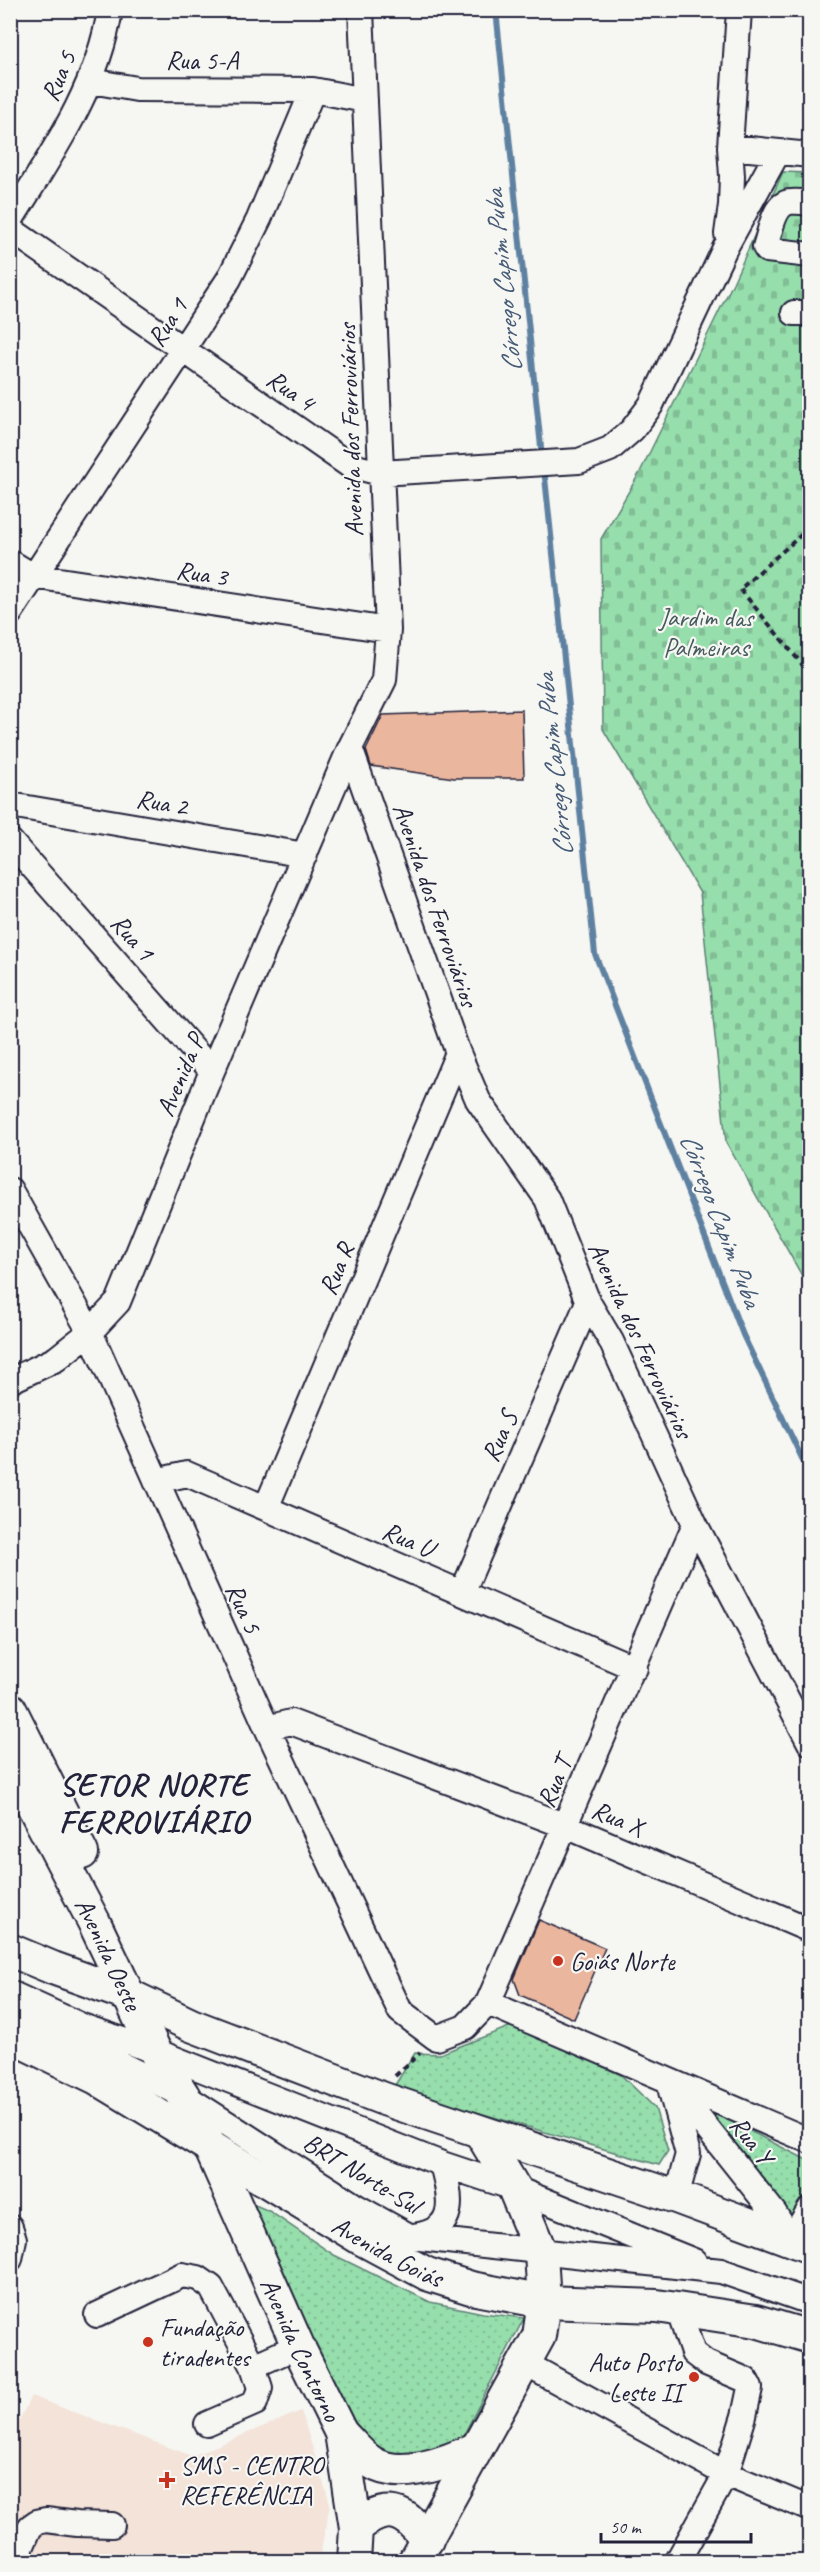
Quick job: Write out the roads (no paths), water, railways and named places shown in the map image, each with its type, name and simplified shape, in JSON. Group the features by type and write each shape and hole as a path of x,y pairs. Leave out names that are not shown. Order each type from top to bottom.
{"main road":[{"name":"Avenida Oeste","path":"10,1709 159,2010"},
{"name":"Avenida Oeste","path":"10,1762 94,1922 155,2051 183,2095 209,2145"},
{"path":"53,1968 75,1957 85,1946 94,1922"},
{"path":"10,1950 128,1995 191,2025 374,2095 676,2197 800,2243"},
{"name":"Avenida Goiás","path":"10,2036 97,2078 362,2239 427,2274 471,2288 544,2302 657,2306 756,2321 810,2337"},
{"path":"420,2551 539,2336 544,2302 541,2253 514,2188 481,2133"},
{"name":"Avenida Contorno","path":"209,2145 298,2346 341,2433 356,2528 354,2562"},
{"path":"341,2433 370,2462 385,2469 418,2468 446,2463 475,2449"},
{"path":"356,2528 374,2514 392,2511 415,2524 420,2551"}],"street":[{"name":"Rua 5","path":"10,221 58,143 91,81 110,10"},
{"name":"Avenida dos Ferroviários","path":"361,10 388,630 384,680 350,748 458,1053 477,1100 547,1199 588,1302 611,1341 695,1524 810,1743"},
{"path":"725,248 731,205 730,147 739,10"},
{"name":"Rua 5-A","path":"91,81 136,89 314,90"},
{"path":"314,90 365,100"},
{"name":"Rua 1","path":"10,613 184,350 228,279 259,219 314,90"},
{"path":"730,147 810,155"},
{"path":"725,248 778,152"},
{"path":"810,203 788,202 782,205 777,212 765,247 767,250 810,255"},
{"name":"Rua 4","path":"10,229 349,465 380,473 579,461 610,448 632,430 651,405 725,248"},
{"name":"Rua 3","path":"10,562 33,576 388,630"},
{"name":"Avenida P","path":"10,1381 56,1359 90,1332 118,1302 212,1071 350,748"},
{"name":"Rua 2","path":"10,805 305,855"},
{"name":"Rua 1","path":"10,841 212,1071"},
{"name":"Rua R","path":"266,1508 458,1053"},
{"name":"Rua 5","path":"10,1190 90,1332 267,1728 400,2011 436,2038"},
{"name":"Rua S","path":"462,1593 588,1302"},
{"name":"Rua U","path":"156,1481 187,1474 635,1668"},
{"name":"Rua T","path":"436,2038 465,2027 488,2003 635,1668 695,1524"},
{"name":"Rua X","path":"267,1728 291,1722 566,1826 810,1930"},
{"name":"BRT Norte-Sul","path":"10,1993 82,2026 155,2051 442,2164 514,2188 721,2271"},
{"name":"Rua Y","path":"488,2003 810,2141"},
{"name":"BRT Norte-Sul","path":"10,2010 183,2095 357,2207 411,2237 721,2271"},
{"path":"666,2078 684,2133 688,2154 676,2197"},
{"name":"Rua Y","path":"666,2078 800,2243"},
{"path":"411,2237 425,2235 435,2230 450,2207 450,2193 442,2164"},
{"path":"800,2243 810,2209"},
{"path":"10,2226 14,2239 10,2259"},
{"path":"721,2271 810,2302"},
{"path":"97,2315 182,2275 198,2277 211,2288 253,2366 260,2388 255,2403 207,2424"},
{"path":"677,2562 726,2474 750,2388 746,2380 706,2363 693,2353 685,2336 678,2309"},
{"path":"253,2366 298,2346"},
{"path":"524,2363 726,2474 810,2509"},
{"path":"15,2562 30,2527 38,2522 46,2520 112,2525"}],"waterway":[{"name":"Córrego Capim Puba","path":"496,10 542,457"},
{"name":"Córrego Capim Puba","path":"544,468 595,954 743,1335 810,1475"}],"place":[{"name":"Goiás Norte","path":"558,1961"},
{"name":"Fundação tiradentes","path":"148,2342"},
{"name":"Auto Posto Leste II","path":"694,2377"},
{"name":"SMS - CENTRO REFERÊNCIA","path":"167,2480"}],"district":[{"name":"SETOR NORTE FERROVIÁRIO","path":"154,1802"}],"park label":[{"name":"Jardim das Palmeiras","path":"706,632"}]}
